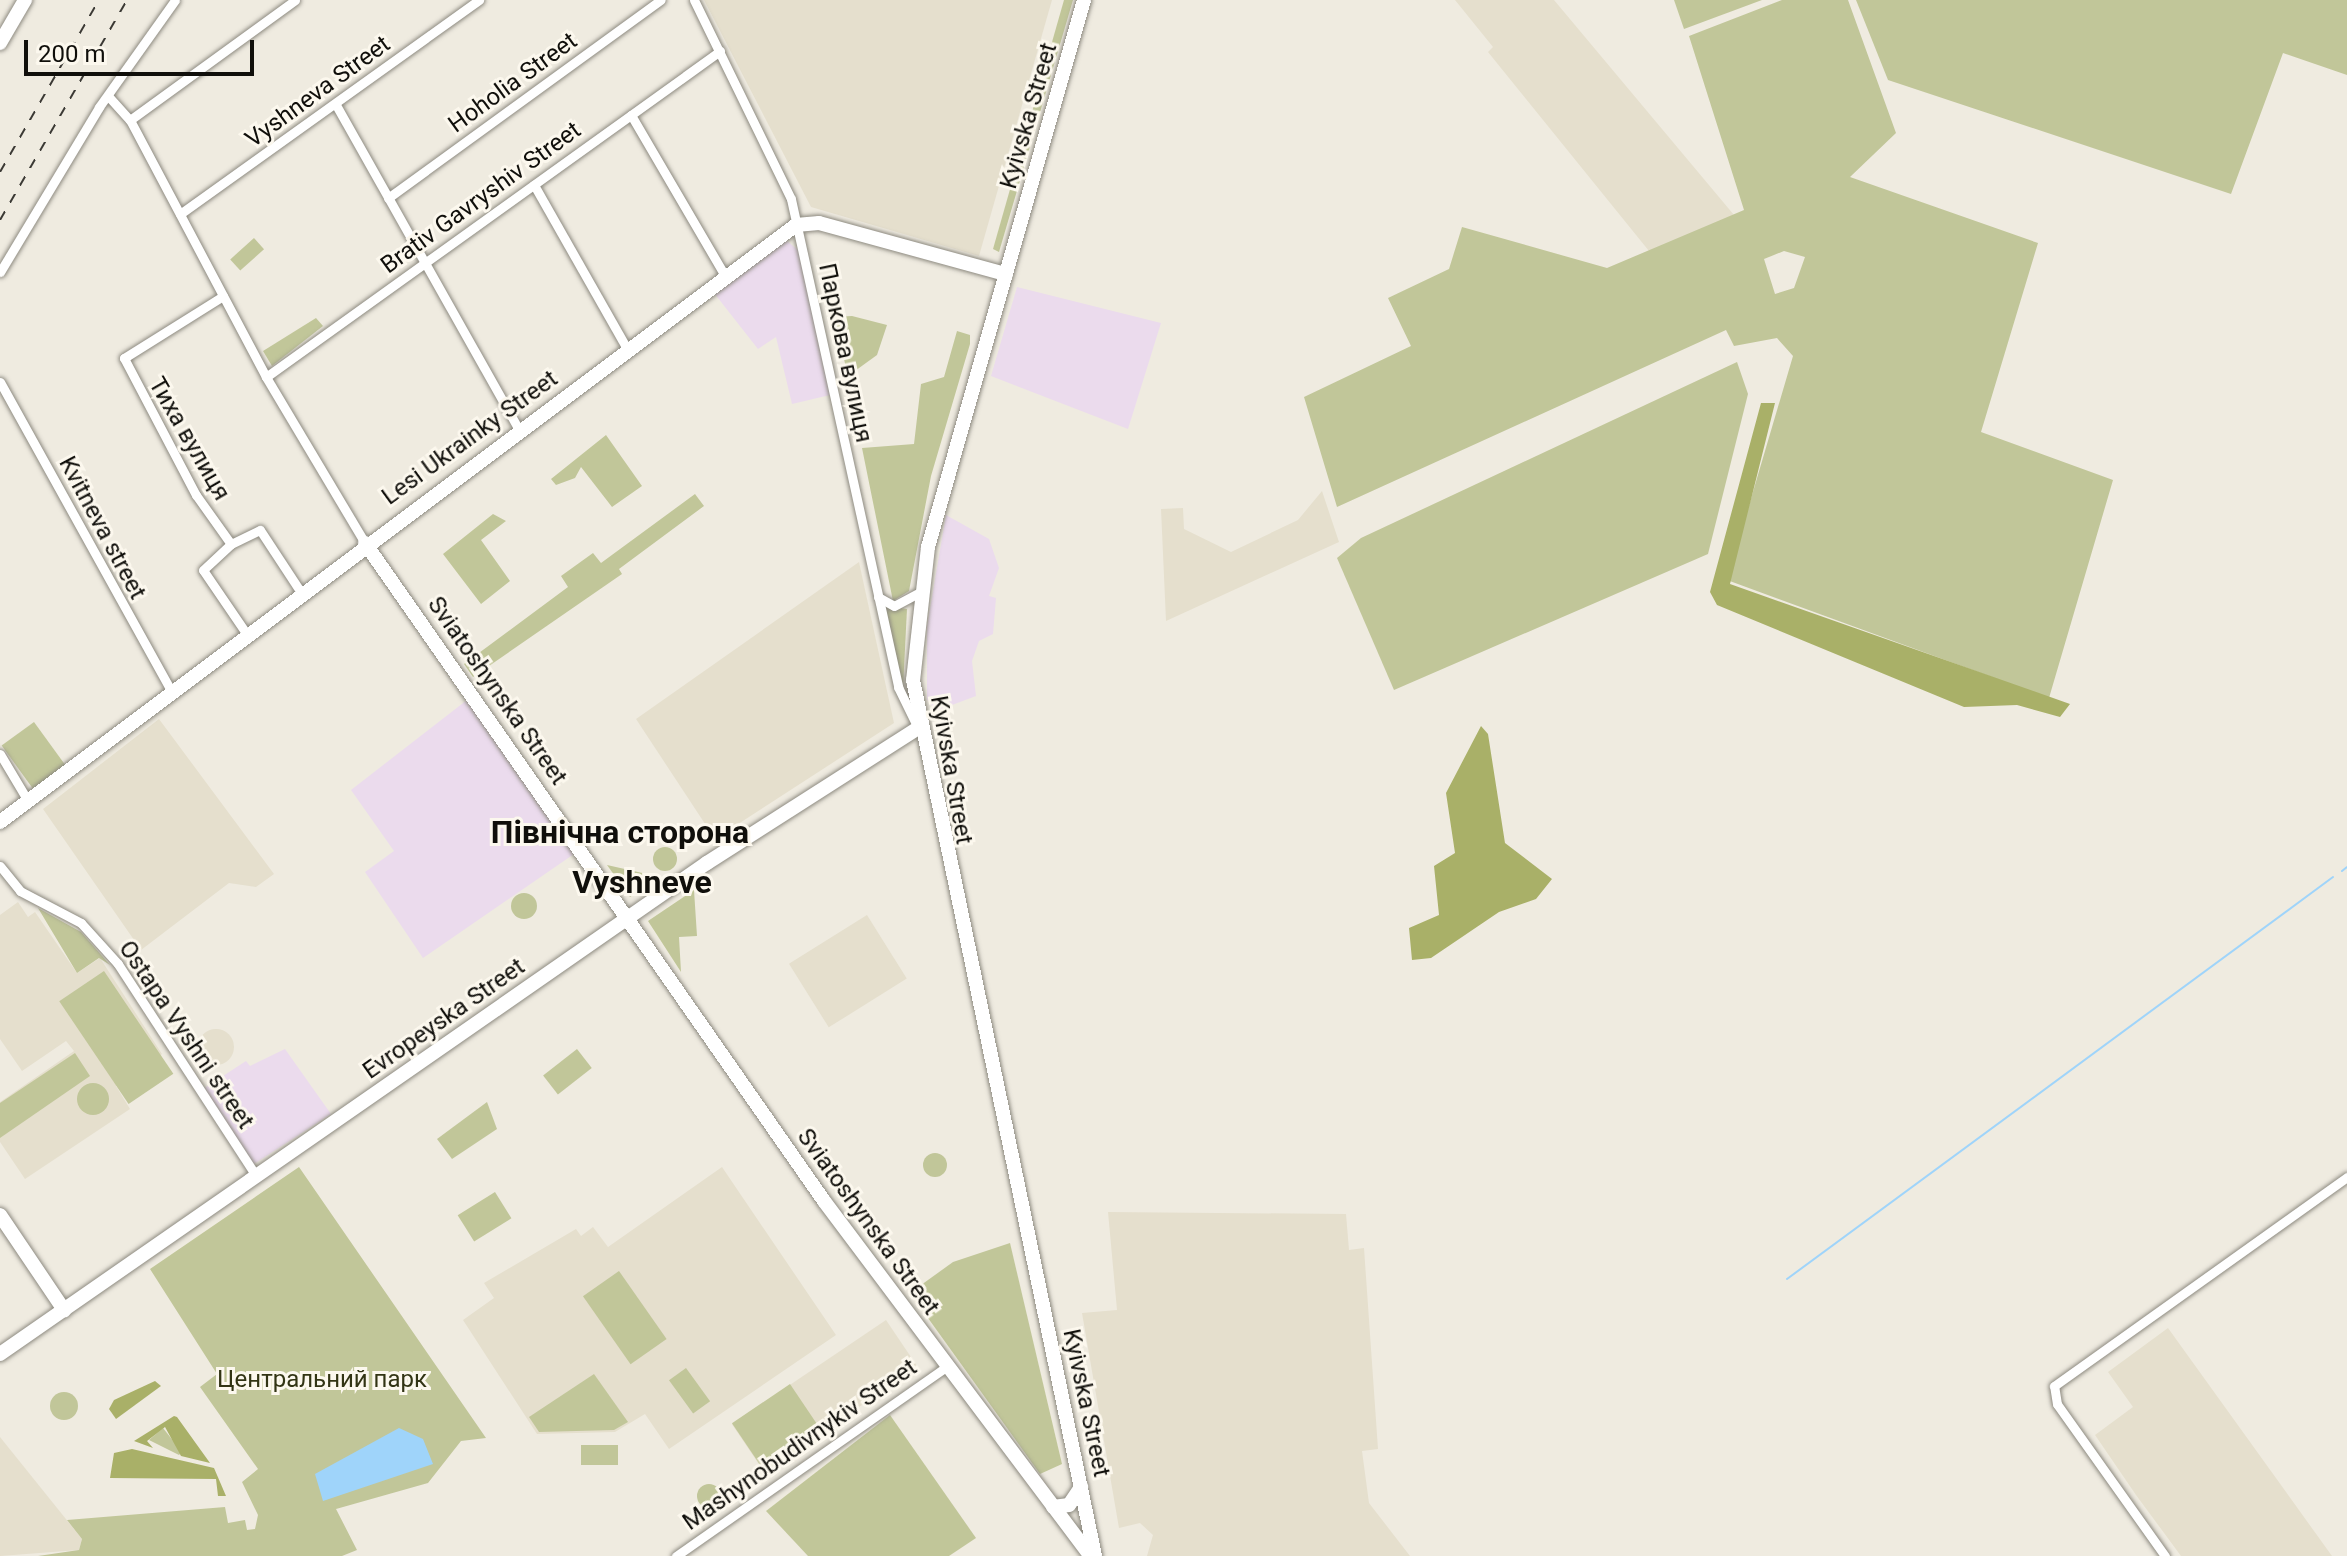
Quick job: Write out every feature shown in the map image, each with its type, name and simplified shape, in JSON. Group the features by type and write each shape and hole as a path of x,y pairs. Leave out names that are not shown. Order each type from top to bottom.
{"street":[{"path":"0,43 25,0"},
{"path":"0,272 109,97 175,0"},
{"path":"130,120 295,0"},
{"name":"Vyshneva Street","path":"180,214 479,0"},
{"name":"Hoholia Street","path":"388,198 661,0"},
{"name":"Паркова вулиця","path":"694,0 791,199 898,687 918,728"},
{"name":"Kyivska Street","path":"1084,0 918,593 918,728 1081,1487 1093,1556"},
{"name":"Brativ Gavryshiv Street","path":"266,377 720,51"},
{"name":"Sviatoshynska Street","path":"109,97 130,120 266,377 365,543 947,1366 1093,1556"},
{"path":"336,105 519,430"},
{"path":"631,115 725,276"},
{"path":"534,185 627,349"},
{"path":"796,225 819,223 1006,274"},
{"name":"Lesi Ukrainky Street","path":"0,822 300,591 796,225"},
{"name":"Тиха вулиця","path":"223,296 124,358 196,495 231,544"},
{"name":"Kvitneva street","path":"0,382 171,690"},
{"path":"246,633 203,570 231,544 260,530 300,591"},
{"path":"878,597 894,606 918,593"},
{"name":"Evropeyska Street","path":"0,1354 629,916 918,728"},
{"path":"0,754 28,801"},
{"name":"Ostapa Vyshni street","path":"0,866 20,891 81,923 118,964 256,1176"},
{"path":"2165,1556 2057,1404 2054,1386 2347,1177"},
{"path":"0,1215 64,1310"},
{"name":"Mashynobudivnykiv Street","path":"676,1556 947,1366"},
{"path":"1053,1507 1071,1503 1081,1487"}],"shaded area":[{"path":"704,0 1052,0 979,256 811,207"},
{"path":"1455,0 1554,0 1734,215 1649,251 1488,52 1493,47"},
{"path":"786,240 799,251 830,395 792,404 776,337 758,349 714,293"},
{"path":"1017,287 1161,323 1128,429 991,376"},
{"path":"1322,491 1339,542 1166,621 1161,509 1183,508 1184,529 1231,552 1298,520"},
{"path":"946,515 989,539 999,568 989,596 996,598 993,634 979,641 972,661 976,696 936,711 927,699 927,626"},
{"path":"859,562 894,723 715,839 636,719"},
{"path":"467,700 574,854 423,958 365,872 394,851 351,790"},
{"path":"159,719 274,874 256,887 229,883 141,950 43,809"},
{"path":"18,902 28,917 35,912 77,973 100,958 162,1054 116,1086 130,1109 25,1179 0,1142 0,1102 74,1051 66,1041 22,1071 0,1039 0,915"},
{"path":"867,915 907,979 829,1027 789,964"},
{"path":"216,1029 229,1034 234,1047 229,1060 216,1065 203,1060 198,1047 203,1034"},
{"path":"285,1049 331,1114 254,1164 203,1089 246,1061 250,1066"},
{"path":"722,1167 836,1335 669,1449 645,1414 615,1432 537,1434 463,1320 494,1298 484,1283 576,1229 581,1236 593,1227 608,1247"},
{"path":"1108,1212 1346,1214 1349,1250 1364,1248 1378,1449 1362,1451 1369,1503 1410,1556 1147,1556 1153,1535 1140,1523 1119,1528 1082,1313 1117,1310"},
{"path":"886,1320 918,1367 764,1471 732,1424"},
{"path":"2168,1328 2332,1556 2181,1556 2136,1495 2095,1435 2133,1407 2108,1372"},
{"path":"0,1437 82,1539 79,1550 0,1556"}],"green space":[{"path":"1064,0 1073,0 999,252 993,249"},
{"path":"1674,0 1762,0 1684,29"},
{"path":"1782,0 1848,0 1896,133 1850,177 2038,243 1981,432 2113,480 2049,698 1727,580 1793,356 1777,338 1734,346 1726,330 1337,507 1304,397 1411,346 1388,298 1449,269 1462,227 1607,268 1744,210 1689,36","holes":["1784,251 1805,257 1794,288 1775,294 1764,259"]},
{"path":"1856,0 2347,0 2347,75 2283,53 2231,194 1888,80"},
{"path":"254,238 264,249 240,271 230,259"},
{"path":"852,316 887,325 877,355 848,376 834,317"},
{"path":"316,318 323,326 272,366 263,351"},
{"path":"957,331 970,335 970,344 931,476 909,591 893,601 862,448 914,444 921,384 944,377"},
{"path":"1737,362 1748,394 1708,554 1394,690 1337,558 1361,538"},
{"path":"1761,403 1775,403 1730,584 2070,704 2060,717 2017,705 1964,707 1717,605 1710,592"},
{"path":"606,435 642,486 612,507 581,467 575,478 556,485 551,479"},
{"path":"695,494 704,506 619,569 622,574 473,677 464,664 568,587 561,576 593,553 601,563"},
{"path":"493,514 506,521 481,540 510,581 481,604 443,554"},
{"path":"885,606 907,609 903,688"},
{"path":"34,722 65,765 33,788 2,746"},
{"path":"1481,726 1488,734 1505,843 1552,879 1536,899 1499,912 1431,958 1412,960 1409,928 1439,915 1434,866 1455,853 1446,793"},
{"path":"665,847 676,854 677,859 670,870 665,871 654,864 653,859 660,848"},
{"path":"607,865 660,877 630,897"},
{"path":"694,890 697,936 679,937 681,972 648,921"},
{"path":"524,893 533,897 537,906 533,915 524,919 515,915 511,906 515,897"},
{"path":"38,908 81,932 110,965 99,958 77,973"},
{"path":"104,971 173,1074 129,1104 59,1001"},
{"path":"577,1049 592,1068 558,1094 543,1075"},
{"path":"75,1053 90,1076 0,1138 0,1103"},
{"path":"93,1083 104,1088 109,1099 104,1110 93,1115 82,1110 77,1099 82,1088"},
{"path":"487,1102 497,1129 452,1159 437,1139"},
{"path":"935,1153 943,1157 947,1165 943,1173 935,1177 927,1173 923,1165 927,1157"},
{"name":"Центральний парк","path":"299,1167 486,1438 461,1441 428,1483 336,1509 357,1550 342,1556 38,1556 79,1550 82,1539 67,1520 225,1507 228,1523 245,1520 247,1530 255,1529 258,1515 242,1482 258,1469 200,1387 217,1374 150,1269"},
{"path":"495,1192 511,1218 474,1242 458,1215"},
{"path":"1010,1243 1062,1464 1040,1474 910,1293 953,1262"},
{"path":"619,1271 667,1339 631,1364 583,1296"},
{"path":"686,1368 710,1401 693,1414 669,1380"},
{"path":"594,1374 628,1422 614,1430 539,1432 529,1417"},
{"path":"155,1381 161,1386 116,1419 109,1409 114,1400"},
{"path":"790,1384 825,1436 767,1475 732,1423"},
{"path":"64,1392 74,1396 78,1406 74,1416 64,1420 54,1416 50,1406 54,1396"},
{"path":"890,1415 976,1538 949,1556 808,1556 766,1511"},
{"path":"174,1416 210,1463 181,1456 165,1427 147,1441 153,1448 134,1441"},
{"path":"163,1428 182,1452 179,1455 149,1440"},
{"path":"581,1445 618,1445 618,1465 581,1465"},
{"path":"132,1449 214,1468 226,1496 218,1496 216,1479 110,1478 114,1453"},
{"path":"709,1484 717,1488 721,1496 717,1504 709,1508 701,1504 697,1496 701,1488"}],"water":[{"path":"399,1428 423,1439 433,1464 323,1501 315,1474"}],"waterway":[{"path":"2342,871 2347,867"},
{"path":"1787,1279 2333,877"}],"railway":[{"path":"0,172 99,0"},
{"path":"0,220 127,0"}],"district":[{"name":"Північна сторона","path":"620,832"},
{"name":"Vyshneve","path":"642,882"}]}
